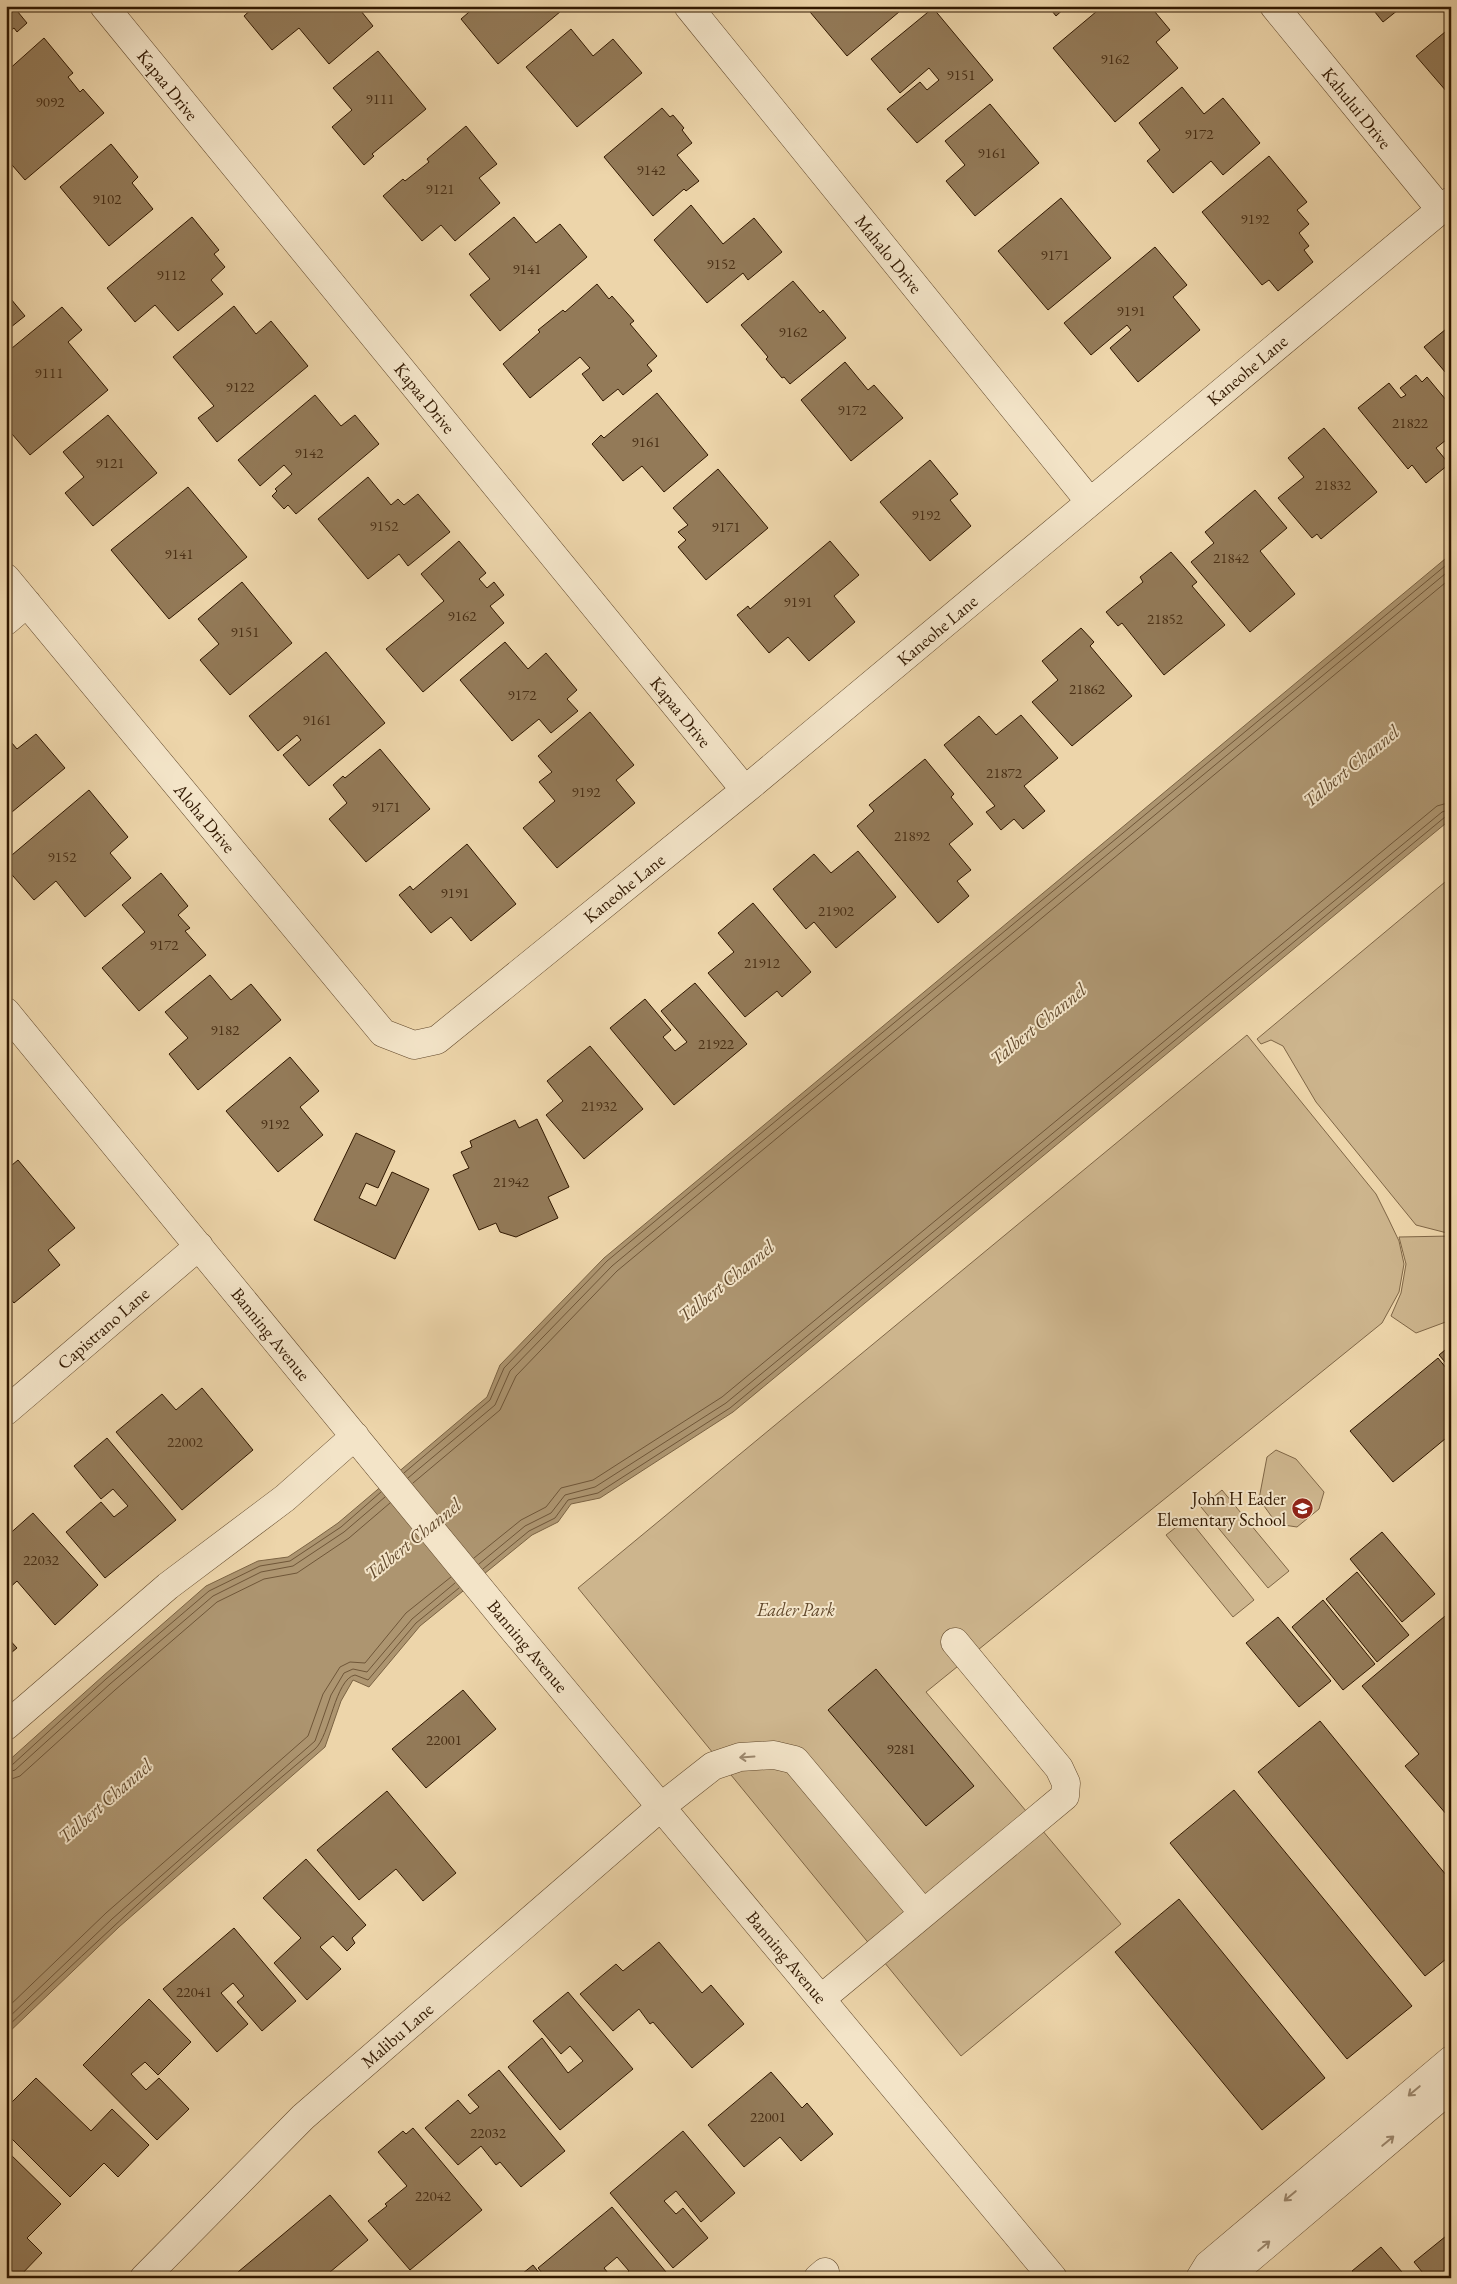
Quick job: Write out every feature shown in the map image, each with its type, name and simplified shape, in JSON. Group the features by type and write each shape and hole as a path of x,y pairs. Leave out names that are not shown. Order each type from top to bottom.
{"street":[{"name":"Kapaa Drive","path":"104,6 745,790"},
{"name":"Mahalo Drive","path":"688,6 1090,502"},
{"name":"Kahului Drive","path":"1274,6 1446,205"},
{"name":"Kaneohe Lane","path":"414,1045 437,1040 745,790 1446,205"},
{"name":"Aloha Drive","path":"6,578 383,1033 414,1045"},
{"path":"6,621 27,603"},
{"name":"Banning Avenue","path":"6,1012 507,1622 822,1998 1053,2278"},
{"name":"Capistrano Lane","path":"6,1411 199,1246"},
{"path":"6,1726 168,1586 285,1498 355,1436"},
{"path":"822,1998 1065,1796 1066,1783 1060,1768 955,1642"},
{"name":"Malibu Lane","path":"144,2278 303,2117 662,1806 713,1766 740,1757 774,1755 795,1760 923,1913"},
{"path":"1200,2278 1208,2265 1451,2060"},
{"path":"1227,2278 1451,2088"}],"green space":[{"path":"1451,877 1451,1234 1416,1225 1316,1102 1283,1046 1271,1040 1261,1044 1257,1039"},
{"name":"Eader Park","path":"1247,1035 1376,1194 1399,1241 1404,1264 1399,1292 1382,1323 926,1692 1121,1924 961,2056 578,1588"},
{"path":"1451,1236 1451,1320 1416,1333 1391,1316 1401,1293 1406,1264 1399,1237"},
{"path":"1276,1450 1296,1459 1324,1492 1319,1509 1297,1527 1277,1524 1259,1499 1267,1457"},
{"path":"1222,1490 1289,1571 1268,1588 1201,1507"},
{"path":"1188,1518 1254,1600 1233,1617 1166,1535"}],"water":[{"name":"Talbert Channel","path":"1451,554 1451,819 733,1412 600,1498 571,1504 558,1522 532,1535 420,1626 369,1687 353,1680 341,1701 325,1747 119,1927 6,2035 6,1763 206,1586 258,1561 288,1557 338,1523 487,1397 500,1365 604,1258"}],"building":[{"path":"6,6 13,6 27,23 17,32 14,28 6,34"},
{"path":"255,6 357,6 373,26 329,64 299,28 272,50 244,16"},
{"path":"476,6 567,6 498,64 461,19"},
{"path":"805,6 906,6 847,56"},
{"path":"1048,6 1067,6 1056,16"},
{"path":"1071,6 1082,6 1076,12"},
{"path":"1103,6 1150,6 1170,30 1156,42 1178,68 1115,122 1053,48"},
{"path":"1370,6 1403,6 1383,22"},
{"path":"933,8 993,80 917,143 887,109 920,82 927,90 939,80 929,68 900,93 871,59"},
{"path":"1451,27 1451,89 1447,92 1416,56"},
{"path":"571,29 593,56 613,39 642,73 577,127 526,67"},
{"path":"44,38 73,73 68,77 80,92 83,89 104,113 25,180 6,158 6,116 9,113 6,109 6,72"},
{"path":"378,51 426,109 372,154 374,156 364,165 332,127 352,110 333,88"},
{"path":"1182,87 1204,114 1223,98 1260,143 1223,175 1211,161 1173,193 1147,161 1160,150 1139,123"},
{"path":"990,104 1039,163 975,216 946,181 965,165 945,141"},
{"path":"662,108 670,117 673,115 684,128 682,130 692,143 677,155 699,181 686,191 684,189 653,216 604,157"},
{"path":"466,126 497,164 479,178 500,203 455,241 441,225 422,241 383,196 403,179 405,181 429,162 427,159"},
{"path":"111,144 138,177 132,183 153,209 109,246 60,187"},
{"path":"1269,156 1307,202 1297,210 1309,224 1299,233 1309,246 1304,250 1313,262 1278,291 1269,280 1262,285 1202,212"},
{"path":"1061,198 1111,258 1048,310 998,251"},
{"path":"691,205 723,244 754,218 782,252 748,280 743,273 707,303 654,240"},
{"path":"192,217 219,250 214,254 225,267 211,280 223,294 178,331 155,305 135,322 107,288"},
{"path":"514,217 536,243 560,224 587,257 500,331 470,295 490,279 469,254"},
{"path":"1155,247 1187,285 1173,297 1200,330 1138,382 1110,348 1131,330 1127,325 1091,355 1064,323"},
{"path":"793,281 820,313 823,310 846,338 790,384 784,377 782,378 766,359 768,357 741,325"},
{"path":"597,284 609,299 612,296 634,321 630,324 657,356 647,365 652,371 623,395 618,389 603,401 582,374 590,368 580,357 530,398 503,364 540,332 538,330 563,310 565,312"},
{"path":"6,293 25,316 6,331"},
{"path":"234,306 256,334 271,321 308,366 217,442 198,418 214,406 173,357"},
{"path":"62,307 82,330 68,342 108,390 30,455 6,427 6,400 9,398 6,395 6,353"},
{"path":"1451,325 1451,379 1424,347"},
{"path":"845,362 868,390 874,385 903,418 851,461 801,400"},
{"path":"1416,375 1422,382 1427,377 1451,406 1451,436 1436,448 1449,464 1426,483 1412,465 1408,469 1358,408 1389,383 1401,398 1406,395 1400,388"},
{"path":"657,393 708,455 664,492 642,466 623,481 592,444 601,435 604,438"},
{"path":"315,395 341,426 355,415 379,444 296,514 288,505 284,509 272,496 277,491 275,489 292,474 284,465 260,486 238,460"},
{"path":"108,415 157,473 93,526 65,493 84,477 63,452"},
{"path":"1324,428 1377,492 1321,539 1317,534 1312,538 1278,498 1304,477 1288,458"},
{"path":"930,460 958,494 950,500 971,526 930,561 880,502"},
{"path":"718,469 768,528 706,580 678,547 686,540 678,532 688,525 673,508"},
{"path":"368,477 391,505 398,499 404,505 418,494 450,532 408,566 399,554 368,579 318,519"},
{"path":"188,487 247,557 169,619 111,550"},
{"path":"1255,490 1287,528 1260,551 1295,594 1250,632 1191,562 1214,543 1205,532"},
{"path":"459,541 486,573 479,579 487,588 494,582 504,595 490,606 504,623 423,692 386,649 444,601 421,574"},
{"path":"830,541 859,575 834,596 855,622 809,661 788,637 769,653 737,615 748,606 750,609"},
{"path":"1171,552 1197,582 1192,586 1225,625 1164,675 1122,623 1118,626 1106,612 1143,582 1140,577"},
{"path":"242,582 292,643 230,695 200,660 219,644 198,619"},
{"path":"1081,628 1094,642 1090,646 1132,696 1072,746 1032,702 1058,680 1042,661"},
{"path":"505,642 528,669 546,653 577,690 567,699 578,711 551,733 539,719 512,741 460,680"},
{"path":"326,652 385,723 309,786 283,755 301,740 297,735 278,751 249,716"},
{"path":"590,712 634,765 616,780 635,803 557,868 523,828 555,801 539,782 552,772 538,756"},
{"path":"1021,715 1058,758 1024,786 1045,811 1023,829 1014,819 1001,830 986,812 995,806 944,745 979,716 996,735"},
{"path":"36,734 65,768 6,817 6,736 17,749"},
{"path":"380,749 430,809 366,862 329,819 347,803 333,785 343,776 345,778"},
{"path":"925,759 954,794 951,797 973,824 949,844 971,870 957,881 969,896 938,923 857,826 874,811 869,805"},
{"path":"89,790 128,837 110,853 131,878 85,917 56,881 34,900 6,868 6,860"},
{"path":"467,844 516,904 471,941 451,917 431,933 399,895 410,886 413,890"},
{"path":"858,851 896,897 836,948 814,922 806,929 773,889 814,854 831,873"},
{"path":"161,873 188,906 178,915 190,928 185,931 206,955 139,1011 102,968 145,932 122,905"},
{"path":"753,903 811,972 782,997 777,991 745,1017 708,973 734,952 718,933"},
{"path":"210,975 231,1000 251,984 281,1020 198,1090 169,1054 188,1038 165,1012"},
{"path":"695,983 747,1044 674,1105 610,1028 645,999 671,1030 663,1037 675,1051 687,1042 661,1011"},
{"path":"590,1046 643,1109 584,1159 546,1115 563,1101 547,1081"},
{"path":"290,1057 319,1091 300,1107 323,1135 278,1172 226,1111"},
{"path":"537,1119 569,1187 548,1197 558,1218 516,1237 500,1232 496,1223 479,1230 453,1175 469,1168 461,1152 472,1147 470,1141 515,1120 519,1128"},
{"path":"356,1133 395,1151 378,1188 366,1183 359,1198 376,1206 392,1172 429,1189 395,1259 314,1220"},
{"path":"18,1160 75,1228 48,1250 60,1265 14,1303 6,1294 6,1170"},
{"path":"1451,1345 1451,1369 1439,1355"},
{"path":"1438,1358 1451,1374 1451,1434 1393,1482 1350,1431"},
{"path":"202,1388 253,1450 182,1510 116,1432 162,1394 176,1410"},
{"path":"107,1438 176,1520 105,1578 66,1532 101,1502 114,1517 128,1506 113,1489 101,1499 74,1466"},
{"path":"33,1513 98,1585 55,1625 17,1581 6,1591 6,1537"},
{"path":"1382,1532 1435,1594 1402,1622 1350,1559"},
{"path":"1357,1572 1409,1635 1377,1662 1326,1599"},
{"path":"1323,1600 1375,1664 1343,1690 1292,1627"},
{"path":"1451,1611 1451,1812 1447,1815 1405,1766 1419,1754 1362,1686"},
{"path":"1278,1617 1331,1681 1299,1707 1246,1643"},
{"path":"6,1636 17,1648 6,1657"},
{"path":"876,1669 974,1786 926,1826 828,1710"},
{"path":"463,1690 496,1729 426,1788 392,1749"},
{"path":"1320,1721 1451,1881 1451,1955 1425,1976 1258,1772"},
{"path":"1234,1790 1412,2006 1347,2059 1170,1843"},
{"path":"387,1791 456,1873 423,1901 396,1869 359,1900 317,1850"},
{"path":"306,1859 366,1925 352,1938 355,1943 347,1951 333,1936 320,1947 341,1969 307,2000 274,1963 301,1938 263,1898"},
{"path":"1179,1899 1325,2078 1262,2130 1115,1952"},
{"path":"234,1928 296,2001 262,2031 237,2002 244,1996 233,1983 221,1993 248,2024 217,2052 163,1989"},
{"path":"659,1942 702,1993 711,1985 744,2024 692,2068 653,2022 650,2024 639,2009 613,2031 580,1994 616,1964 623,1971"},
{"path":"568,1992 633,2069 560,2130 508,2067 542,2038 568,2073 583,2061 570,2046 561,2054 533,2021"},
{"path":"149,1999 191,2042 158,2075 145,2062 131,2074 146,2090 159,2078 189,2109 157,2140 83,2065"},
{"path":"499,2070 565,2151 521,2187 500,2162 496,2165 481,2146 458,2165 425,2128 458,2100 470,2114 479,2107 468,2095"},
{"path":"771,2072 802,2108 807,2103 833,2134 801,2161 780,2137 744,2167 708,2125"},
{"path":"36,2078 91,2131 112,2109 149,2145 118,2177 104,2163 70,2197 6,2133 6,2108"},
{"path":"413,2128 482,2210 410,2270 368,2221 387,2206 385,2204 407,2186 378,2152 403,2131 406,2134"},
{"path":"683,2131 735,2193 701,2222 676,2191 664,2201 676,2214 683,2208 708,2238 673,2268 610,2193"},
{"path":"6,2150 61,2204 27,2238 42,2253 18,2278 9,2278 6,2275"},
{"path":"330,2195 368,2240 323,2278 243,2278 238,2272"},
{"path":"612,2207 671,2278 622,2278 629,2271 617,2257 604,2268 612,2278 546,2278 538,2268"},
{"path":"1451,2232 1451,2278 1427,2278 1414,2262"},
{"path":"1381,2247 1407,2278 1358,2278 1352,2271"},
{"path":"533,2265 540,2274 536,2278 517,2278"}],"place":[{"name":"John H Eader Elementary School","path":"1302,1508"}]}
